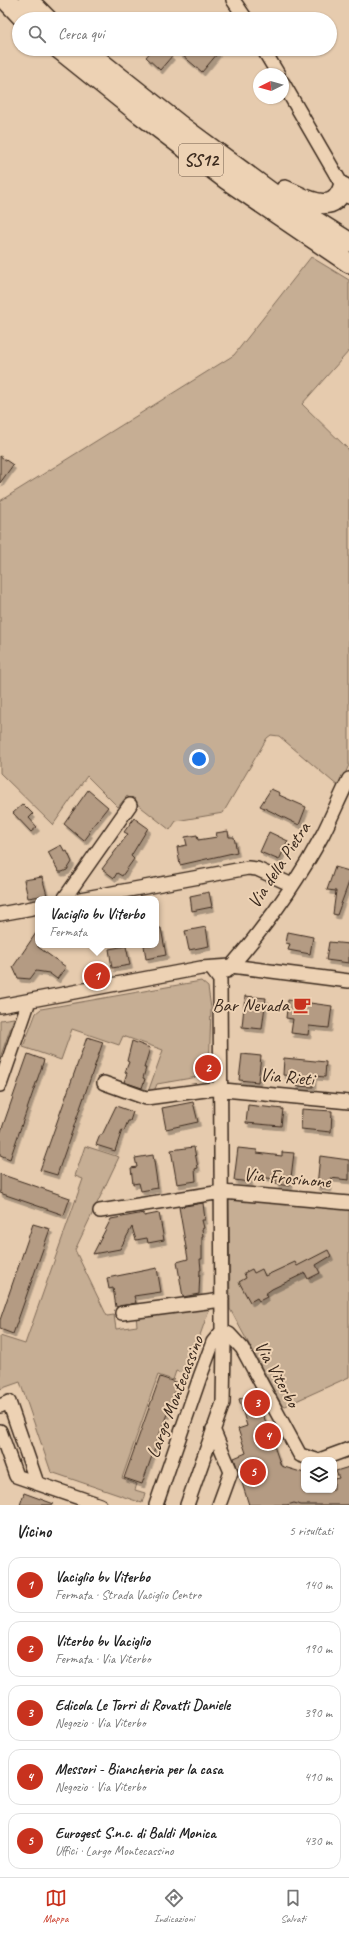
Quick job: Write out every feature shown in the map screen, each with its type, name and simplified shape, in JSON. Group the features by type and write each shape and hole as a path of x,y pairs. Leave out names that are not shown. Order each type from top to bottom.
{"highway":[{"path":"6,0 17,12"},
{"path":"28,0 40,12"},
{"name":"SS12","path":"68,56 140,114 227,180 349,263"},
{"name":"SS12","path":"93,56 181,126 276,196 349,242"},
{"path":"181,126 212,138 282,189 315,203 331,203 346,192"}],"street":[{"path":"232,0 241,12"},
{"path":"267,56 274,68"},
{"path":"289,93 346,192"},
{"name":"Via della Pietra","path":"232,966 247,948 292,885 322,835 349,779"},
{"path":"66,896 130,805"},
{"path":"96,896 248,868 257,869 292,885"},
{"path":"0,914 35,908"},
{"path":"220,980 232,966"},
{"path":"0,1006 211,968 232,966 349,981"},
{"path":"211,968 220,980 222,1331"},
{"path":"0,1085 29,1001"},
{"path":"104,1083 146,1098 213,1089 221,1090"},
{"name":"Via Rieti","path":"221,1090 349,1102"},
{"path":"100,1211 222,1192"},
{"name":"Via Frosinone","path":"222,1192 349,1203"},
{"path":"122,1313 222,1300"},
{"name":"Largo Montecassino","path":"187,1505 223,1402 224,1343 222,1331"},
{"name":"Largo Montecassino","path":"156,1505 200,1376 213,1342 222,1331"},
{"name":"Via Viterbo","path":"222,1331 229,1334 242,1348 300,1455 306,1457"},
{"path":"0,1406 10,1402 37,1483"},
{"path":"214,1430 231,1472 219,1505"},
{"path":"0,1431 16,1476 100,1505"},
{"path":"327,1457 349,1449"}],"shaded area":[{"path":"311,257 349,280 349,351 302,404 349,450 349,765 339,787 279,736 271,735 267,738 223,813 176,821 170,830 127,796 118,807 87,776 53,825 0,773 0,501 234,355"},
{"path":"201,981 208,987 211,1008 209,1075 157,1084 153,1094 148,1092 163,1050 123,1036 119,1045 72,1029 61,1060 23,1047 36,1013 41,1009"},
{"path":"14,1018 0,1058 0,1020"},
{"path":"85,1146 119,1157 75,1250 107,1316 114,1315 116,1329 137,1326 136,1315 211,1304 186,1375 176,1371 173,1380 158,1375 122,1478 137,1484 135,1490 145,1493 142,1503 51,1472 20,1382 0,1389 0,1336 25,1344 83,1179 75,1176"},
{"path":"229,1198 349,1210 349,1377 283,1407 230,1309"}],"building":[{"path":"147,56 172,56 160,70 146,57"},
{"path":"183,56 215,56 202,72"},
{"path":"0,456 13,465 0,483"},
{"path":"271,789 280,793 279,795 306,807 299,825 260,806"},
{"path":"88,790 108,807 88,832 90,833 84,841 64,824"},
{"path":"23,804 33,814 29,818 37,827 31,832 13,813"},
{"path":"134,818 148,828 131,856 134,859 122,876 117,873 114,878 102,869 128,834 124,832"},
{"path":"228,831 229,837 234,837 237,852 180,865 177,847 187,845 185,837 197,835 198,840 217,837 216,833"},
{"path":"269,832 288,841 279,860 260,852"},
{"path":"61,845 65,852 67,851 72,862 67,870 59,872 48,852"},
{"path":"335,867 349,871 349,882 337,915 333,914 336,891 327,890"},
{"path":"42,877 47,895 28,898 24,880"},
{"path":"209,892 212,907 192,911 190,896"},
{"path":"206,927 209,946 189,950 185,931"},
{"path":"159,928 161,928 166,955 146,959 144,948 159,948"},
{"path":"288,932 313,937 310,954 288,950 290,944 286,943"},
{"path":"35,934 35,948 39,948 66,967 57,979 49,973 36,971 30,979 18,978 13,967"},
{"path":"329,942 349,944 349,963 326,960"},
{"path":"126,948 130,965 112,968 109,949"},
{"path":"245,996 266,998 262,1029 242,1027"},
{"path":"288,1000 332,1006 329,1028 309,1026 308,1035 291,1033 293,1019 286,1018"},
{"path":"87,1037 103,1042 57,1175 40,1170"},
{"path":"132,1041 150,1048 144,1068 146,1068 143,1078 145,1079 142,1088 124,1082 127,1073 125,1072 129,1062 127,1061"},
{"path":"28,1054 44,1060 10,1159 0,1155 0,1134"},
{"path":"242,1054 261,1056 258,1082 239,1080"},
{"path":"284,1058 326,1062 325,1077 314,1076 313,1087 295,1086 296,1076 283,1075"},
{"path":"193,1102 198,1122 166,1129 162,1108"},
{"path":"248,1105 283,1109 281,1126 246,1123"},
{"path":"116,1106 133,1112 124,1131 122,1130 115,1151 96,1145"},
{"path":"302,1109 332,1111 331,1132 301,1129"},
{"path":"194,1147 198,1168 195,1169 196,1181 177,1184 171,1150"},
{"path":"238,1148 257,1150 257,1153 282,1156 282,1152 294,1153 290,1186 276,1184 276,1179 250,1176 250,1182 234,1180"},
{"path":"153,1155 158,1188 141,1191 139,1183 133,1184 131,1168 137,1167 135,1158"},
{"path":"320,1156 349,1160 349,1180 330,1178 329,1188 317,1186"},
{"path":"0,1174 70,1198 64,1215 0,1193"},
{"path":"203,1203 205,1220 202,1220 204,1228 202,1229 202,1259 200,1259 201,1270 199,1294 183,1297 177,1262 188,1259 179,1207"},
{"path":"144,1213 144,1216 159,1213 164,1240 148,1243 147,1238 136,1240 132,1227 120,1249 93,1254 111,1219"},
{"path":"33,1224 50,1229 13,1334 0,1329 0,1320"},
{"path":"328,1250 331,1256 316,1265 320,1273 308,1279 305,1273 272,1289 265,1294 267,1297 259,1301 257,1298 250,1302 239,1282 246,1278 244,1273 252,1269 254,1273 262,1269 265,1276 295,1262 297,1266"},
{"path":"157,1268 161,1292 134,1296 136,1303 116,1307 113,1288 109,1289 107,1278"},
{"path":"160,1377 178,1383 142,1484 124,1478"},
{"path":"256,1394 281,1466 301,1472 301,1493 337,1493 337,1478 339,1478 337,1471 349,1467 349,1505 301,1505 294,1503 287,1505 249,1505 234,1458 246,1453 238,1429 247,1426 239,1399"},
{"path":"24,1493 54,1504 20,1505"}],"place":[{"name":"Vaciglio bv Viterbo","path":"97,976"},
{"name":"Bar Nevada","path":"302,1005"},
{"name":"Viterbo bv Vaciglio","path":"208,1068"},
{"name":"Edicola Le Torri di Rovatti Daniele","path":"257,1403"},
{"name":"Messori - Biancheria per la casa","path":"268,1436"},
{"name":"Eurogest S.n.c. di Baldi Monica","path":"253,1472"}]}
